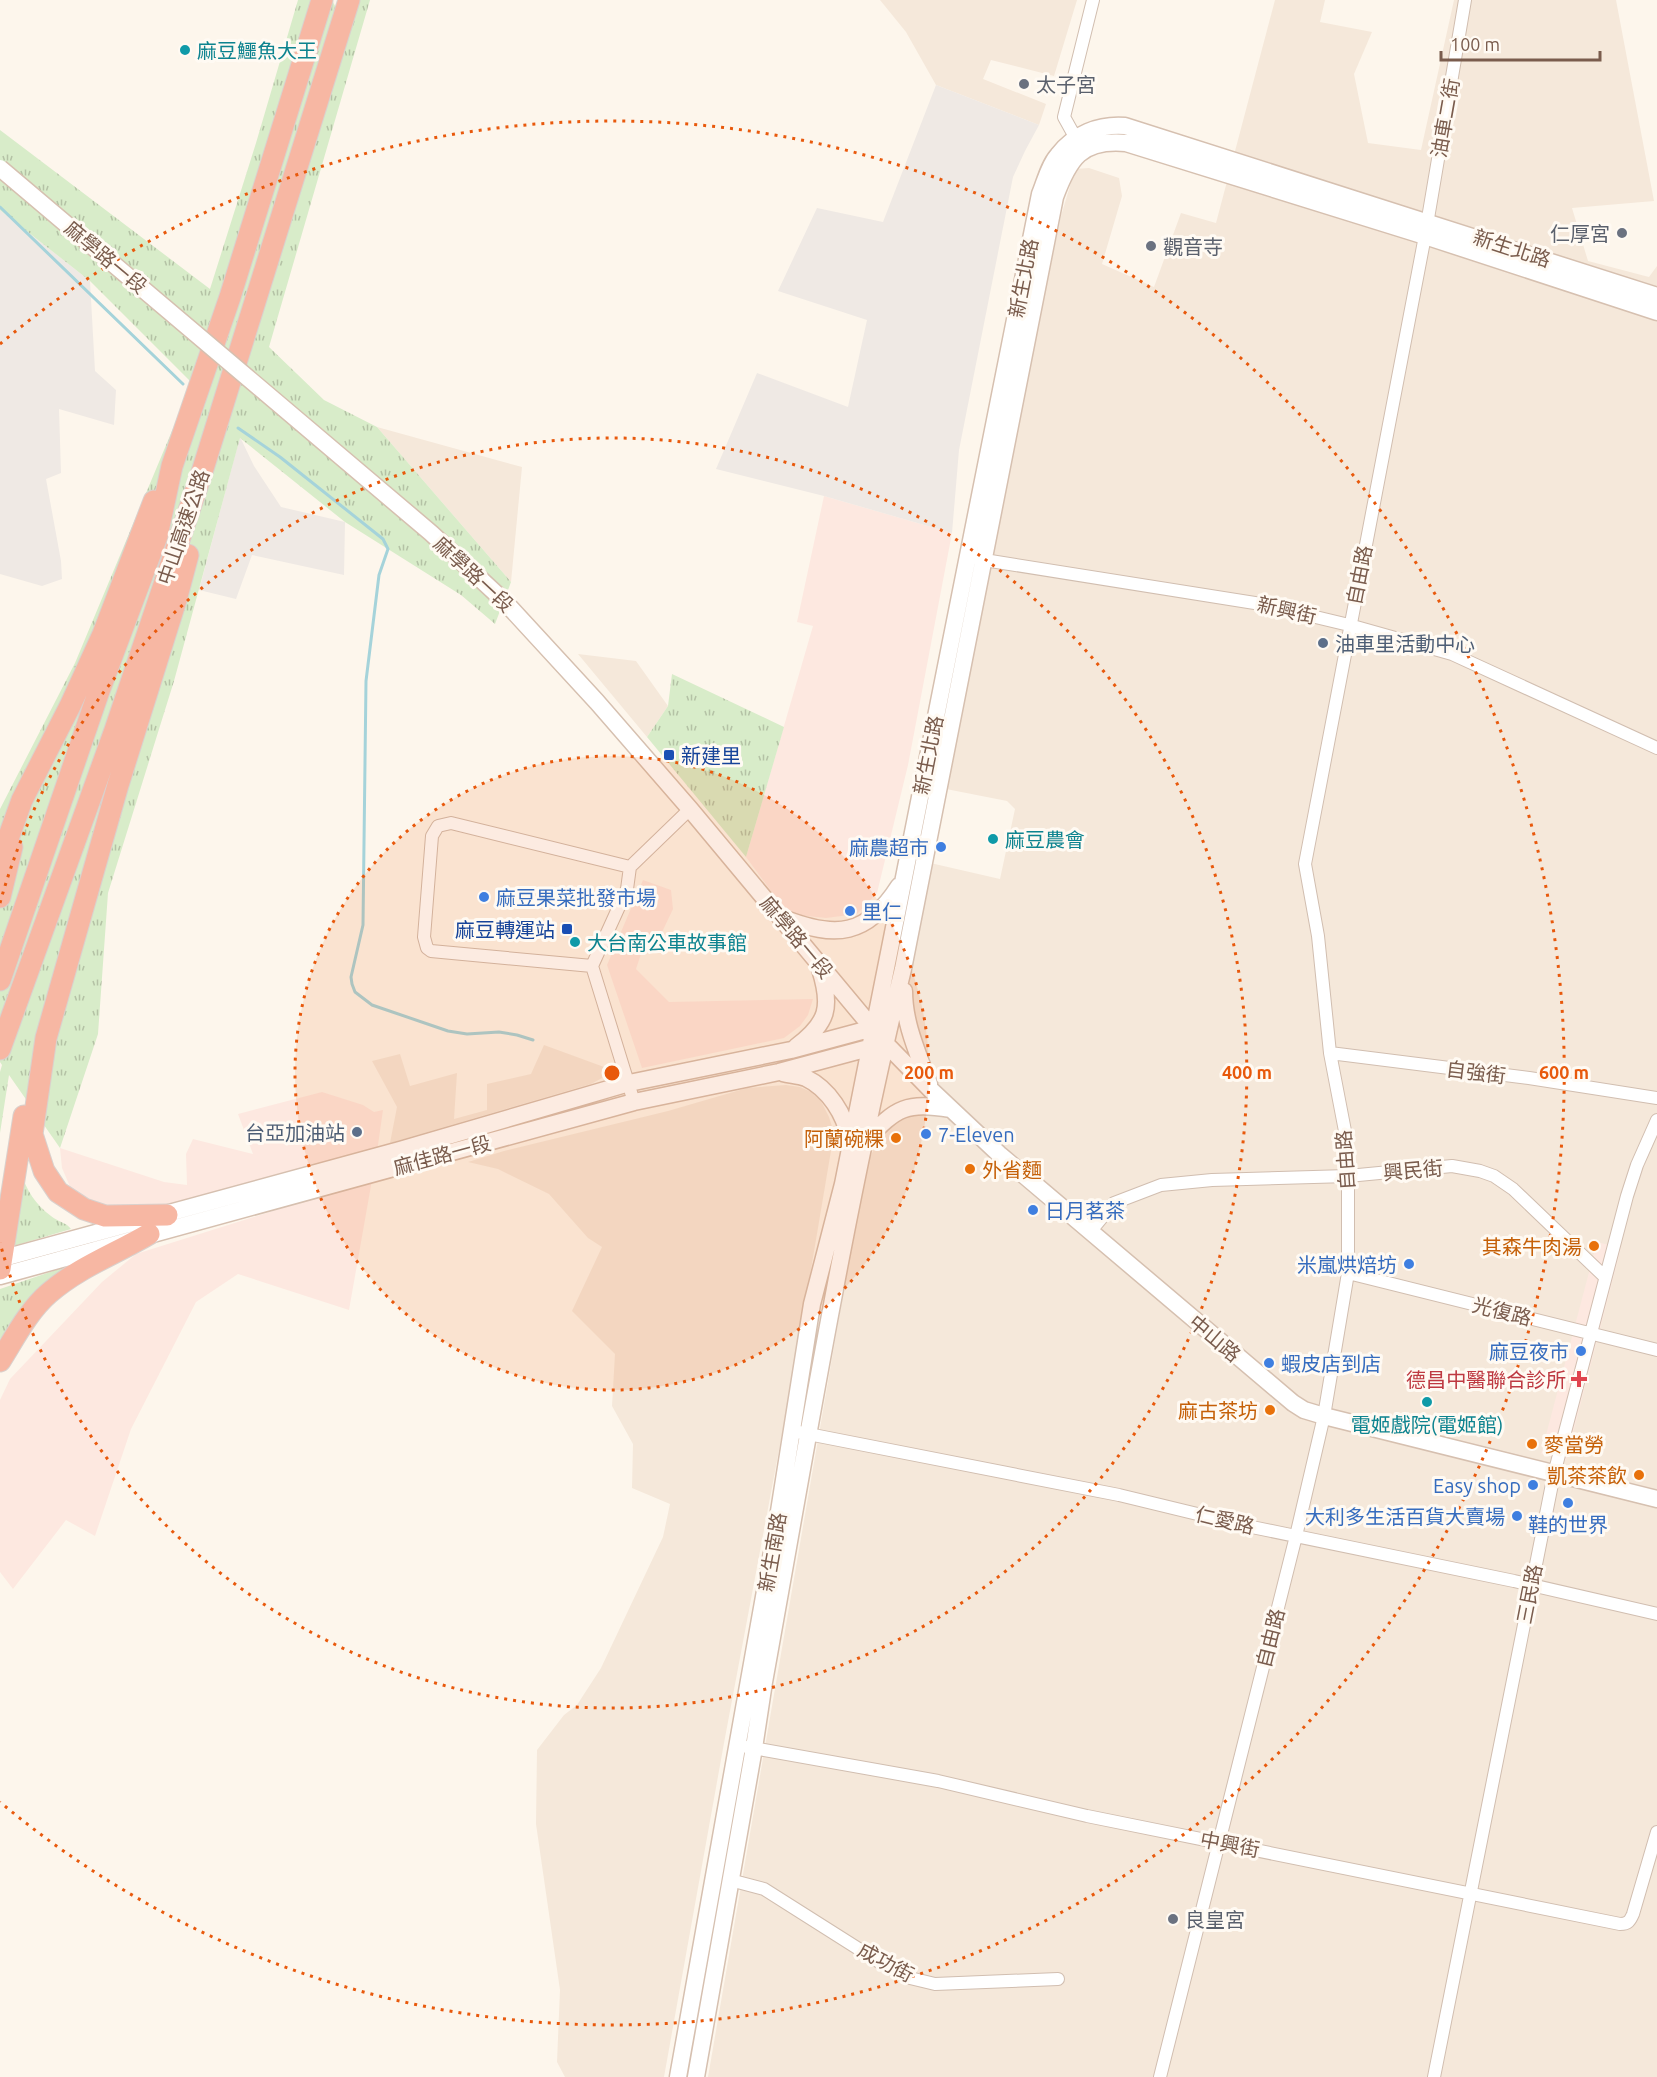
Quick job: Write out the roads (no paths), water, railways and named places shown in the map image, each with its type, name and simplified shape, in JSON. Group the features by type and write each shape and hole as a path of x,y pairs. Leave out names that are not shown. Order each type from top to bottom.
{"highway":[{"name":"中山高速公路","path":"0,980 99,691 157,536 172,466 230,297 322,0"},
{"name":"中山高速公路","path":"0,1049 115,730 202,472 349,0"},
{"path":"0,861 22,800 104,634 150,509 172,466"},
{"path":"0,1269 24,1116 32,1081 118,784 176,600 196,523 202,472"},
{"path":"0,897 22,800"},
{"path":"46,1038 32,1134 44,1171 58,1192 84,1209 105,1216 167,1215"},
{"path":"0,1361 47,1294 83,1268 149,1234"}],"main road":[{"name":"新生北路","path":"885,1043 903,969 1040,194 1057,156 1079,144 1092,129 1111,125 1125,126 1426,228 1657,312"},
{"name":"麻學路一段","path":"0,168 430,533 504,601 597,702 690,809 885,1043"},
{"name":"新生北路","path":"1426,228 1657,296"},
{"name":"新生北路","path":"873,1028 975,558"},
{"path":"781,917 806,927 832,931 855,928 872,920 888,903 904,878"},
{"path":"791,1050 810,1037 826,1012 826,989 818,963"},
{"path":"903,969 904,1007 909,1030 931,1090"},
{"name":"新生南路","path":"858,1143 873,1028"},
{"name":"麻佳路一段","path":"0,1259 400,1150 629,1083 791,1050 873,1028"},
{"name":"新生南路","path":"678,2077 746,1746 764,1682 801,1433 858,1143 885,1043"},
{"name":"麻佳路一段","path":"0,1276 634,1102 779,1072 885,1043"},
{"name":"中山路","path":"885,1043 999,1154 1089,1232 1304,1410 1657,1499"},
{"path":"779,1072 807,1078 835,1103 858,1143 903,1108 918,1105 951,1109"},
{"name":"新生南路","path":"696,2077 730,1880 746,1746"}],"street":[{"path":"1079,144 1064,117 1093,0"},
{"name":"油車二街","path":"1426,228 1465,0"},
{"name":"自由路","path":"1160,2077 1296,1536 1324,1416 1348,1273 1348,1176 1344,1131 1330,1053 1318,936 1305,864 1426,228"},
{"name":"新興街","path":"975,558 1261,604 1349,625 1452,654 1657,748"},
{"path":"634,1102 592,966 627,889 630,867 690,809"},
{"path":"592,966 431,951 427,948 424,937 432,836 438,826 451,823 630,867"},
{"name":"自強街","path":"1330,1053 1529,1078 1657,1098"},
{"name":"三民路","path":"1434,2077 1554,1474 1605,1277 1637,1165 1657,1120"},
{"name":"興民街","path":"1089,1232 1114,1203 1161,1185 1212,1180 1348,1176 1452,1166 1473,1169 1494,1176 1514,1189 1605,1277"},
{"name":"光復路","path":"1348,1273 1657,1350"},
{"name":"仁愛路","path":"801,1433 1119,1495 1247,1527 1531,1585 1657,1614"},
{"name":"中興街","path":"746,1746 938,1781 1087,1816 1626,1924 1633,1914 1657,1832"},
{"name":"成功街","path":"730,1880 764,1889 884,1965 910,1978 935,1984 1058,1979"}],"waterway":[{"path":"0,207 183,384"},
{"path":"238,428 280,457 383,539 388,549 379,575 366,681 363,925 351,977 355,992 372,1005 448,1031 467,1034 499,1032 533,1040"}],"place":[{"name":"麻豆鱷魚大王","path":"185,50"},
{"name":"太子宮","path":"1024,84"},
{"name":"仁厚宮","path":"1622,233"},
{"name":"觀音寺","path":"1151,246"},
{"name":"油車里活動中心","path":"1323,643"},
{"name":"新建里","path":"669,755"},
{"name":"麻豆農會","path":"993,839"},
{"name":"麻農超市","path":"941,847"},
{"name":"麻豆果菜批發市場","path":"484,897"},
{"name":"里仁","path":"850,911"},
{"name":"麻豆轉運站","path":"567,929"},
{"name":"大台南公車故事館","path":"575,942"},
{"name":"台亞加油站","path":"357,1132"},
{"name":"7-Eleven","path":"926,1134"},
{"name":"阿蘭碗粿","path":"896,1138"},
{"name":"外省麵","path":"970,1169"},
{"name":"日月茗茶","path":"1033,1210"},
{"name":"其森牛肉湯","path":"1594,1246"},
{"name":"米嵐烘焙坊","path":"1409,1264"},
{"name":"麻豆夜市","path":"1581,1351"},
{"name":"蝦皮店到店","path":"1269,1363"},
{"name":"德昌中醫聯合診所","path":"1579,1379"},
{"name":"電姬戲院(電姬館)","path":"1427,1402"},
{"name":"麻古茶坊","path":"1270,1410"},
{"name":"麥當勞","path":"1532,1444"},
{"name":"凱茶茶飲","path":"1639,1475"},
{"name":"Easy shop","path":"1533,1485"},
{"name":"鞋的世界","path":"1568,1503"},
{"name":"大利多生活百貨大賣場","path":"1517,1516"},
{"name":"良皇宮","path":"1173,1919"}]}
